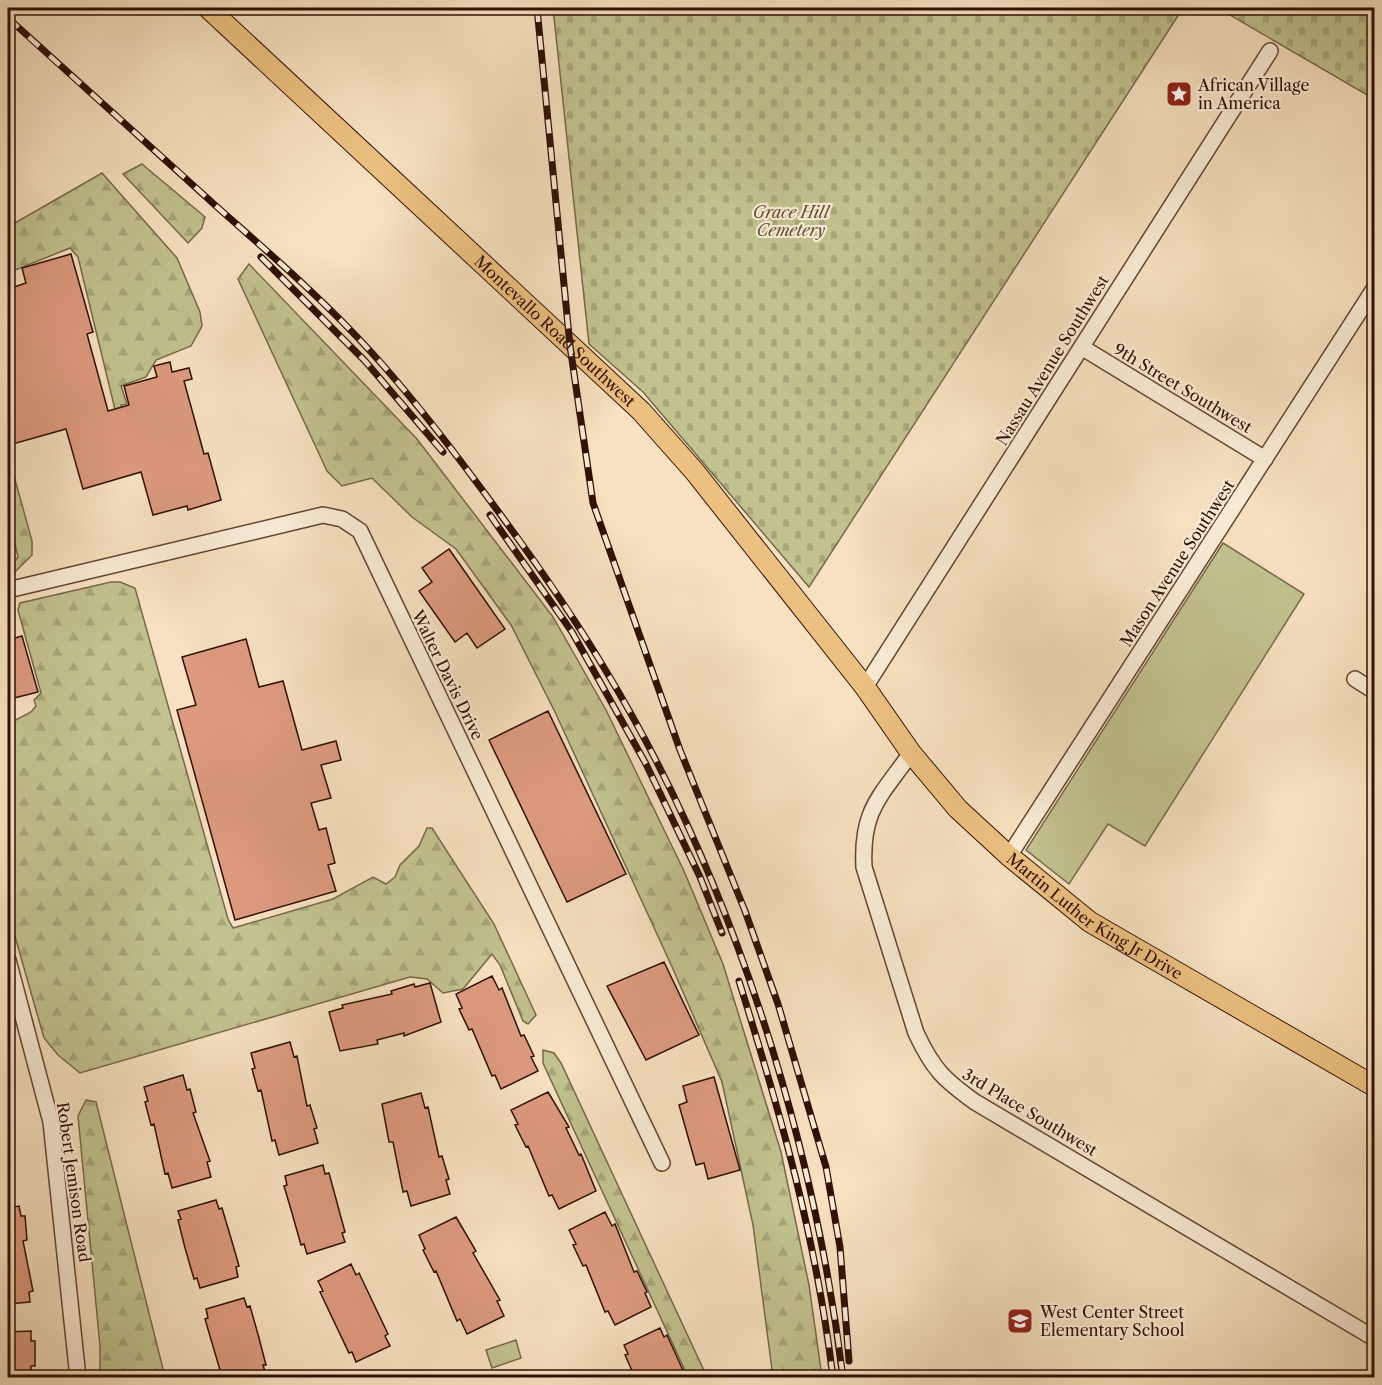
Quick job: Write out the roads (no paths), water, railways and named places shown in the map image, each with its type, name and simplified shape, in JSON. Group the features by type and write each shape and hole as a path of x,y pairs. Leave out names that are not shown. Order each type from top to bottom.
{"main road":[{"name":"Montevallo Road Southwest","path":"208,8 641,411 695,472 865,687"},
{"name":"Martin Luther King Jr Drive","path":"865,687 911,753 958,809 1009,856 1090,922 1374,1086"}],"street":[{"name":"Nassau Avenue Southwest","path":"865,687 1270,51"},
{"name":"Mason Avenue Southwest","path":"1009,856 1374,289"},
{"name":"9th Street Southwest","path":"1083,348 1264,459"},
{"name":"Walter Davis Drive","path":"8,590 323,515 342,519 360,531 662,1163"},
{"path":"1355,679 1374,691"},
{"name":"3rd Place Southwest","path":"911,753 868,814 862,841 864,867 916,1033 928,1058 944,1080 975,1102 1374,1338"},
{"name":"Robert Jemison Road","path":"8,960 51,1122 78,1377"}],"railway":[{"path":"537,8 570,346 593,503 680,750 745,911 778,1004 826,1167 840,1247 849,1361"},
{"path":"8,18 296,277 372,353 467,470 546,578 592,647 651,751 692,835 728,922 760,1012 788,1104 811,1196 830,1287 843,1378"},
{"path":"261,257 365,361 443,452"},
{"path":"490,515 572,632 646,764 700,877 722,933"},
{"path":"739,981 783,1128 807,1226 826,1326 833,1378"}],"place":[{"name":"African Village in America","path":"1179,94"},
{"name":"West Center Street Elementary School","path":"1020,1321"}],"park label":[{"name":"Grace Hill Cemetery","path":"791,221"}]}
